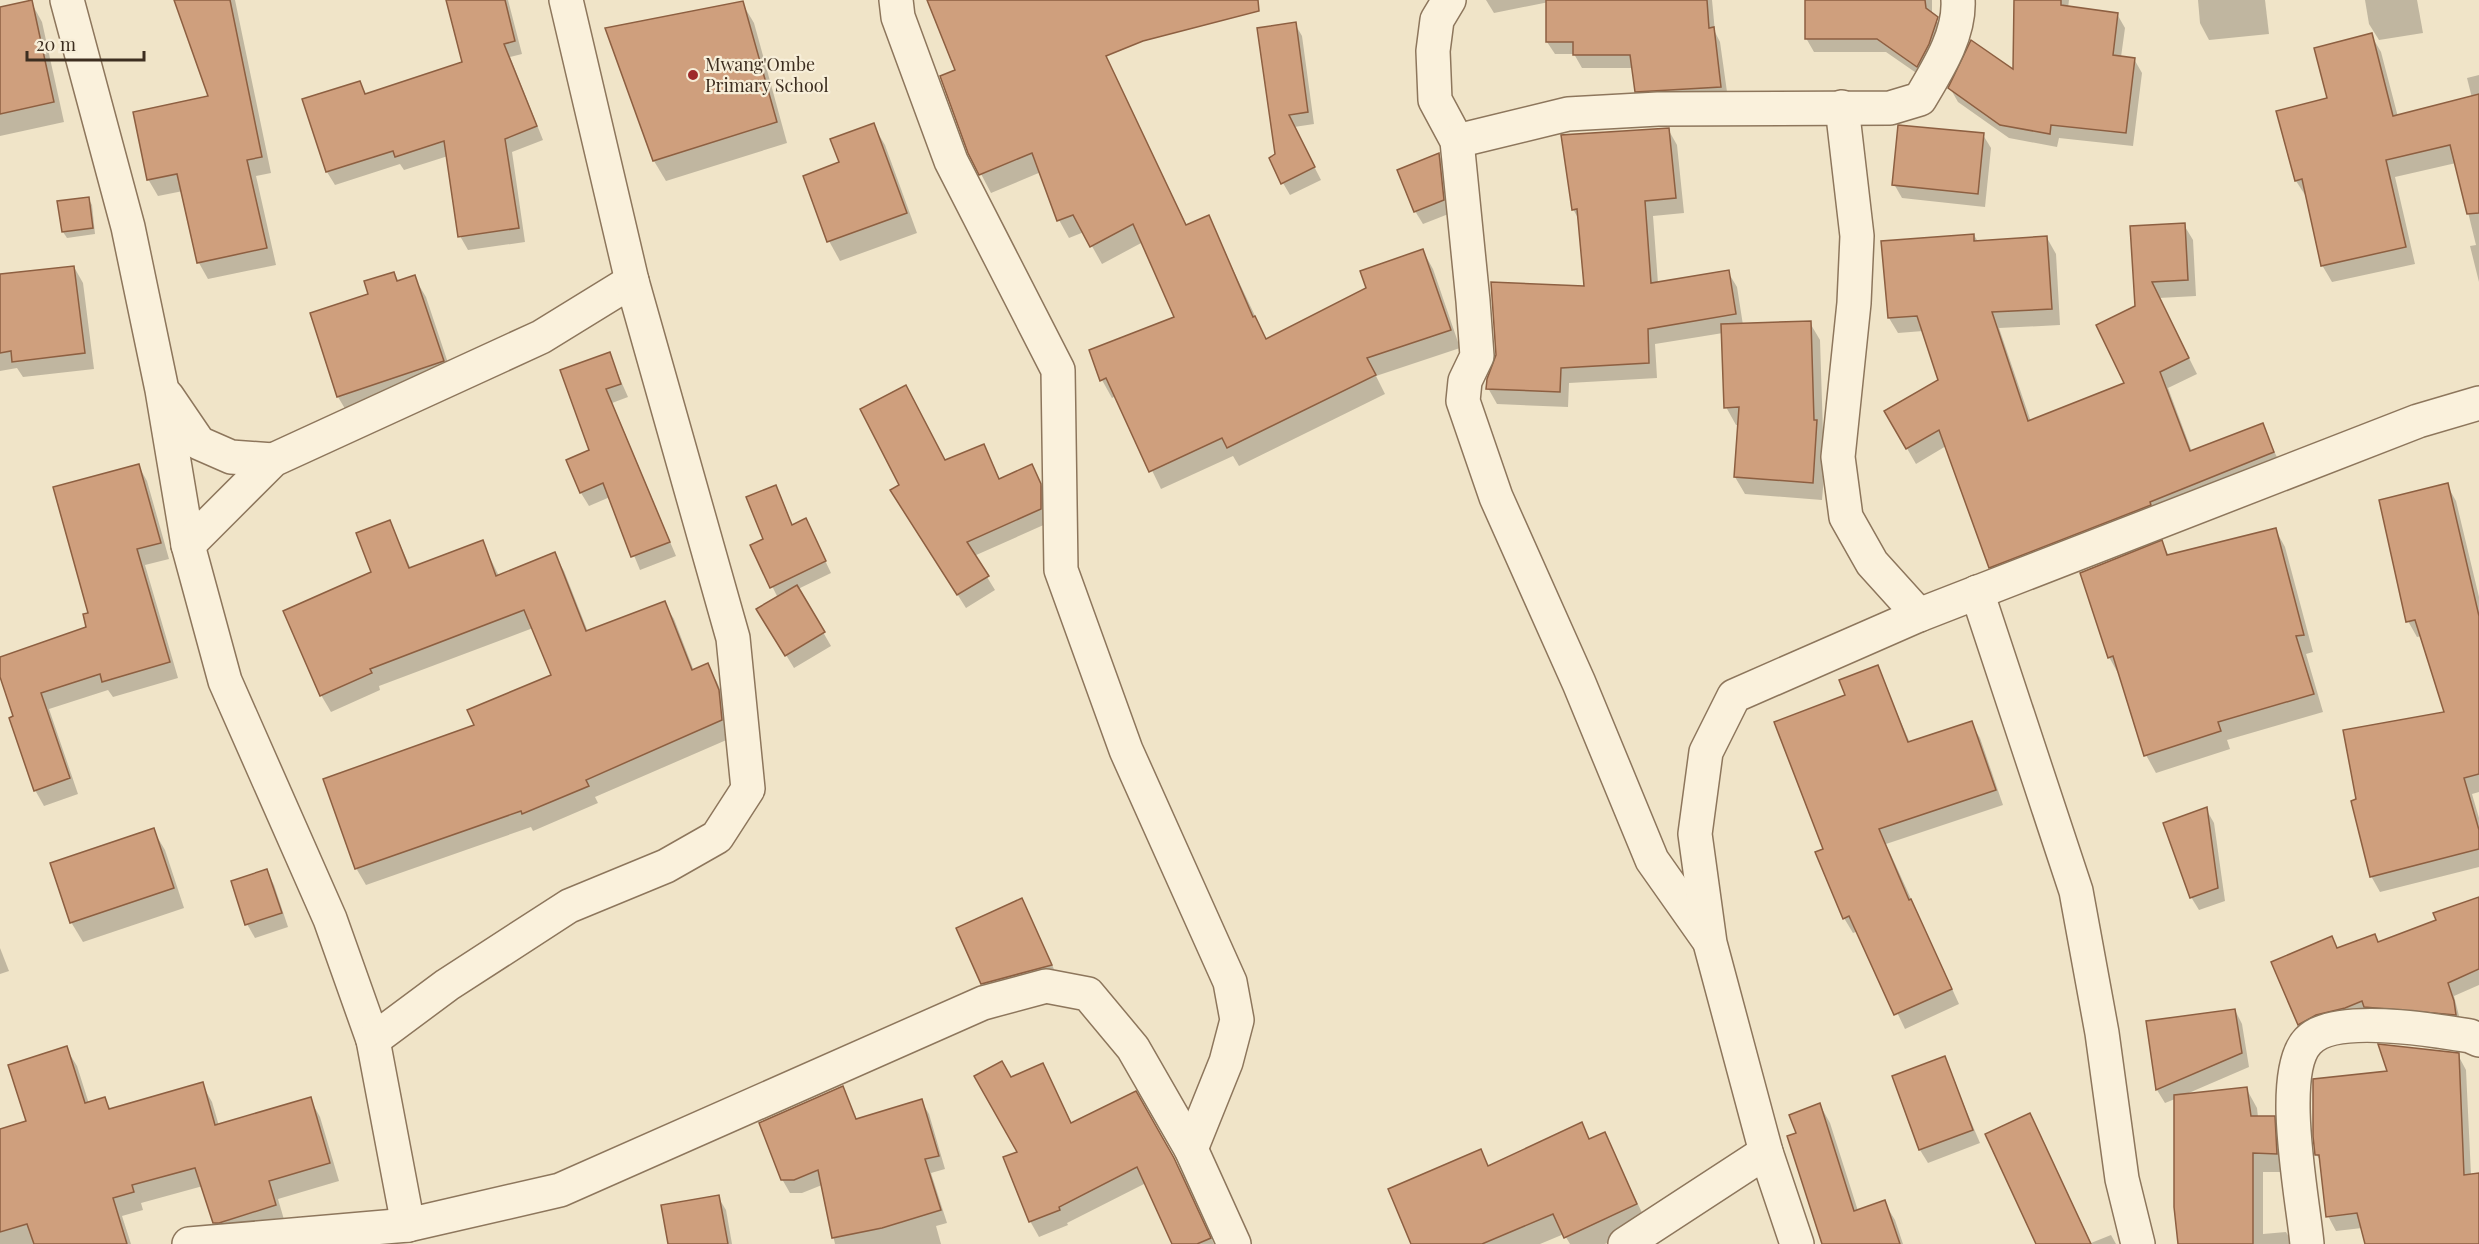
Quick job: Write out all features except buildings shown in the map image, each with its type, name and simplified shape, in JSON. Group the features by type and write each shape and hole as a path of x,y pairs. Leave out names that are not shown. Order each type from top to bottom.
{"street":[{"path":"67,0 128,227 162,390 188,545 225,681 330,919 374,1040 408,1225"},
{"path":"374,1040 447,985 569,906 666,866 717,837 748,789 733,638 632,281 566,0"},
{"path":"896,0 898,17 951,161 1058,370 1061,570 1126,750 1230,982 1237,1020 1226,1062 1191,1149"},
{"path":"1449,0 1437,20 1433,51 1435,100 1457,141 1477,356 1465,381 1463,401 1496,497 1579,683 1652,860 1710,943"},
{"path":"1457,141 1569,114 1658,109 1890,108 1920,99 1945,56 1959,8 1958,0"},
{"path":"1842,107 1857,236 1854,303 1838,457 1846,517 1872,563 1919,615"},
{"path":"188,545 273,460 541,337 632,281"},
{"path":"162,390 199,442 231,457 273,460"},
{"path":"1797,1244 1766,1152 1710,943 1695,834 1706,752 1734,696 1977,592 2418,421 2479,403"},
{"path":"1977,592 2076,891 2102,1033 2122,1179 2138,1244"},
{"path":"189,1244 408,1225 560,1190 983,1003 1046,987 1088,994 1133,1048 1191,1149 1233,1244"},
{"path":"2307,1244 2292,1109 2296,1062 2308,1040 2338,1026 2405,1026 2470,1036 2479,1040"},
{"path":"1625,1244 1766,1152"}],"place":[{"name":"Mwang'Ombe Primary School","path":"693,75"}]}
